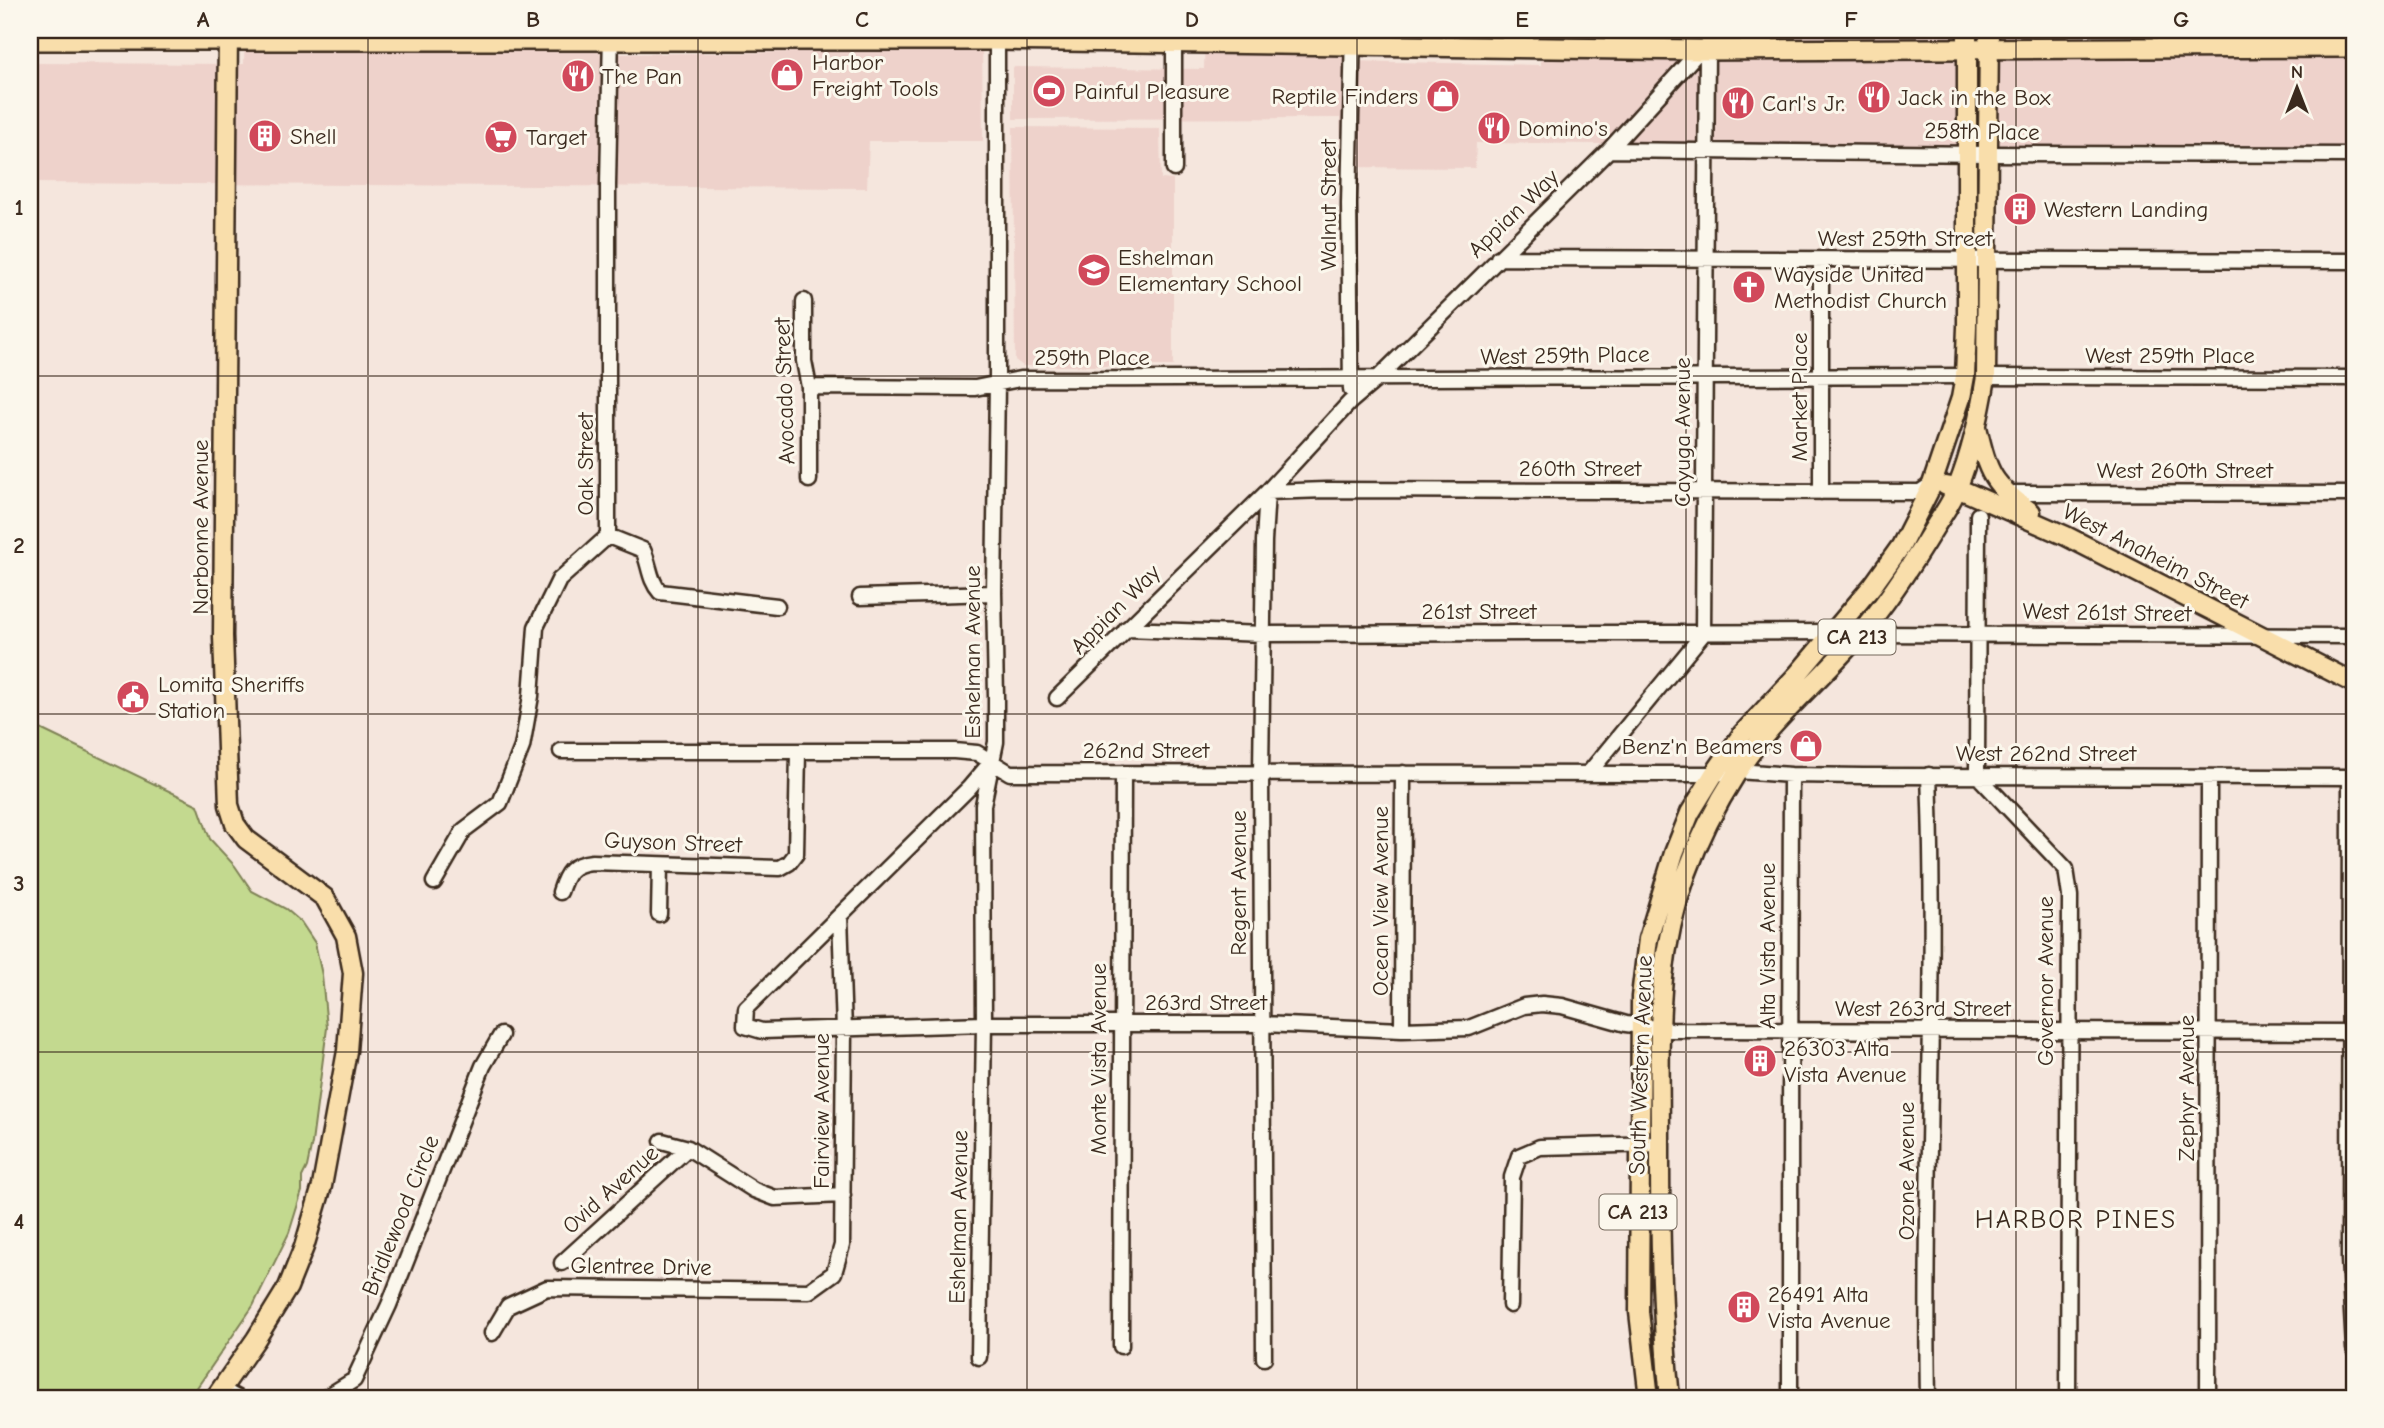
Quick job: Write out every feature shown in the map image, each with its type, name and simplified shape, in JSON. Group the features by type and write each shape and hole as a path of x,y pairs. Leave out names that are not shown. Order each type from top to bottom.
{"highway":[{"path":"30,40 228,35 997,35 1174,43 1237,37 1353,38 1704,49 1967,38 2354,47"}],"main road":[{"name":"Narbonne Avenue","path":"225,1396 288,1287 304,1247 322,1186 347,1051 353,973 346,936 325,898 246,839 235,824 229,805 223,636 228,35"},
{"name":"South Western Avenue","path":"1649,1398 1639,1312 1640,1026 1648,939 1674,853 1690,813 1713,774 1743,733 1797,676 1891,562 1919,513 1948,440 1965,376 1967,38"},
{"name":"South Western Avenue","path":"1670,1398 1661,1298 1661,1028 1663,978 1679,896 1690,861 1711,816 1738,771 1777,720 1859,635 1922,548 1957,488 1977,427 1986,377 1989,39"},
{"path":"1977,427 1994,481 2003,492 2049,528"},
{"name":"West Anaheim Street","path":"1932,484 1957,488 2049,528 2354,683"}],"street":[{"name":"Oak Street","path":"434,882 464,830 500,803 522,747 531,696 536,627 559,580 608,536 611,35"},
{"name":"Eshelman Avenue","path":"979,1357 984,1024 983,805 996,742 994,593 997,35"},
{"name":"Walnut Street","path":"1351,380 1349,204 1353,38"},
{"path":"1174,43 1174,169"},
{"name":"Appian Way","path":"1057,698 1267,492 1350,402 1376,380 1609,150 1704,49"},
{"name":"Cayuga Avenue","path":"1703,634 1707,259 1704,49"},
{"name":"258th Place","path":"1609,150 1988,155 2354,155"},
{"name":"West 259th Street","path":"1498,258 2354,261"},
{"name":"Market Place","path":"1821,260 1821,492"},
{"name":"Avocado Street","path":"804,301 804,361 809,387 809,480"},
{"name":"West 259th Place","path":"1376,380 1965,376"},
{"name":"West 259th Place","path":"1986,377 2354,378"},
{"name":"259th Place","path":"809,387 975,388 1020,379 1376,380"},
{"path":"1350,402 1351,380"},
{"name":"260th Street","path":"1267,492 1920,492 1932,484"},
{"name":"Regent Avenue","path":"1264,1358 1261,773 1267,492"},
{"name":"West 260th Street","path":"2015,492 2354,494"},
{"path":"1977,775 1978,515"},
{"path":"608,536 643,550 650,565 652,584 660,592 777,606"},
{"path":"860,597 994,593"},
{"name":"261st Street","path":"1126,629 1264,634 1833,632"},
{"name":"West 261st Street","path":"1859,635 1978,633 2354,636"},
{"path":"1588,774 1703,634"},
{"name":"262nd Street","path":"561,751 954,751 977,753 1010,773 1713,774 1738,771"},
{"name":"Guyson Street","path":"560,892 568,871 580,863 780,869 796,854 797,752"},
{"path":"839,916 969,788 992,761"},
{"name":"West 262nd Street","path":"1738,771 1791,775 2352,778"},
{"name":"Monte Vista Avenue","path":"1121,1346 1123,773"},
{"name":"Ocean View Avenue","path":"1402,1030 1403,773"},
{"name":"Alta Vista Avenue","path":"1790,1398 1791,775"},
{"name":"Ozone Avenue","path":"1928,1398 1933,929 1929,775"},
{"name":"Governor Avenue","path":"1977,775 2066,869 2070,896 2068,1398"},
{"name":"Zephyr Avenue","path":"2208,1398 2209,777"},
{"path":"2352,778 2349,1259 2354,1349"},
{"path":"659,914 660,865"},
{"name":"263rd Street","path":"839,916 746,1008 745,1026 762,1031 984,1024 1261,1024 1402,1030 1469,1028 1524,1006 1542,1004 1640,1026 1661,1028"},
{"name":"Fairview Avenue","path":"808,1291 834,1273 842,1245 844,1030 839,916"},
{"name":"West 263rd Street","path":"1661,1028 1789,1031 2352,1032"},
{"name":"Bridlewood Circle","path":"325,1398 354,1380 389,1305 483,1066 501,1035"},
{"path":"662,1141 688,1148 754,1190 775,1198 843,1195"},
{"path":"1510,1305 1513,1177 1519,1156 1540,1147 1660,1144"},
{"name":"Ovid Avenue","path":"562,1264 688,1148"},
{"name":"Glentree Drive","path":"492,1333 508,1306 547,1288 808,1291"}],"shaded area":[{"path":"245,30 603,30 603,54 893,51 894,30 982,30 983,141 869,141 867,188 30,183 30,63 244,64"},
{"path":"1205,30 1345,30 1346,61 1541,65 1541,30 2067,30 2067,55 2158,55 2158,30 2354,30 2354,151 1476,143 1475,168 1342,167 1340,118 1013,119 1013,67 1204,69"},
{"name":"Eshelman Elementary School","path":"1013,127 1160,128 1161,179 1173,180 1173,366 1023,366 1015,360"}],"green space":[{"path":"30,724 198,805 210,839 235,866 252,891 286,909 301,922 315,943 322,975 327,1028 312,1143 302,1177 302,1191 289,1233 253,1306 196,1389 185,1398 30,1398"}],"place":[{"name":"Harbor Freight Tools","path":"787,75"},
{"name":"The Pan","path":"578,76"},
{"name":"Painful Pleasure","path":"1049,91"},
{"name":"Reptile Finders","path":"1443,96"},
{"name":"Jack in the Box","path":"1874,97"},
{"name":"Carl's Jr.","path":"1738,103"},
{"name":"Domino's","path":"1494,128"},
{"name":"Shell","path":"265,136"},
{"name":"Target","path":"501,137"},
{"name":"Western Landing","path":"2020,209"},
{"name":"Eshelman Elementary School","path":"1094,270"},
{"name":"Wayside United Methodist Church","path":"1749,287"},
{"name":"Lomita Sheriffs Station","path":"133,697"},
{"name":"Benz'n Beamers","path":"1806,746"},
{"name":"26303 Alta Vista Avenue","path":"1760,1061"},
{"name":"26491 Alta Vista Avenue","path":"1744,1307"}],"district":[{"name":"HARBOR PINES","path":"2076,1219"}]}
